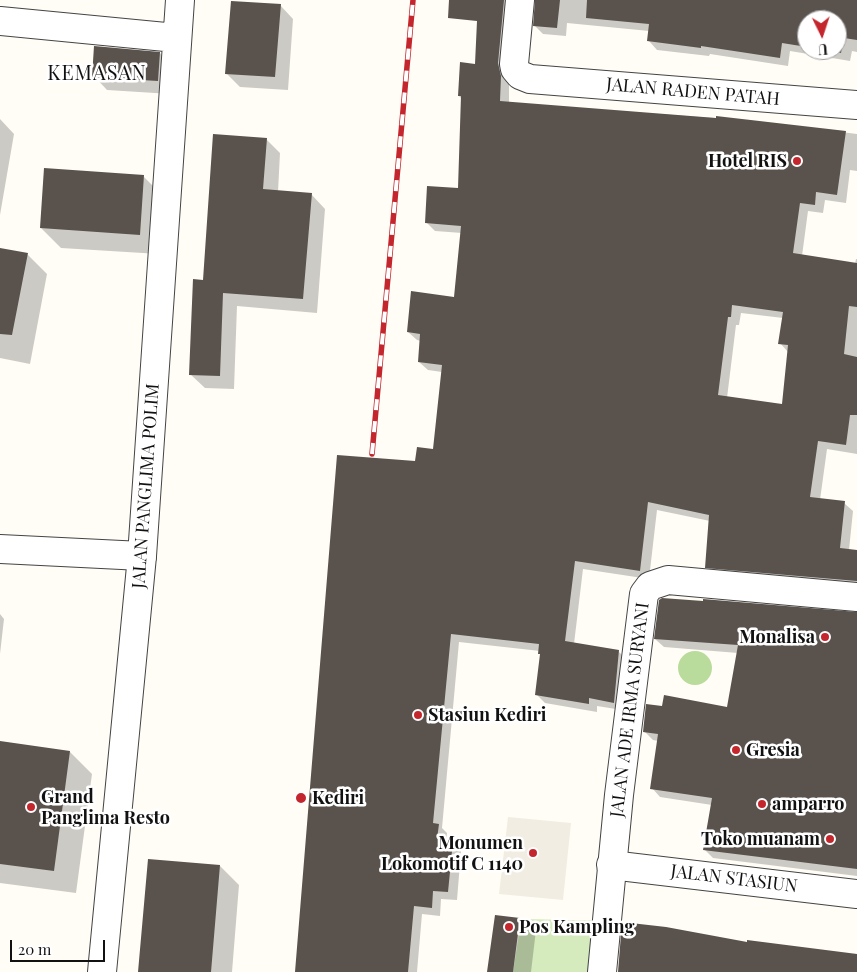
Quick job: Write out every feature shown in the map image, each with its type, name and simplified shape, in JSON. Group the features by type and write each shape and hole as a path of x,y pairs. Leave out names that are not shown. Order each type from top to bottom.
{"street":[{"name":"JALAN PANGLIMA POLIM","path":"102,972 142,556 180,0"},
{"name":"JALAN RADEN PATAH","path":"520,0 514,64 515,69 520,74 530,79 857,105"},
{"path":"0,21 176,38"},
{"path":"0,548 142,556"},
{"name":"JALAN ADE IRMA SURYANI","path":"602,972 611,864 644,594 650,586 668,580 857,597"},
{"name":"JALAN STASIUN","path":"611,864 857,894"}],"green space":[{"path":"695,651 707,656 712,668 707,680 695,685 683,680 678,668 683,656"},
{"path":"526,919 611,921 607,972 513,972 519,934 524,934"}],"shaded area":[{"path":"508,817 571,823 563,900 499,894"}],"building":[{"path":"449,0 504,0 498,63 501,76 500,101 716,118 716,116 846,131 837,195 816,192 815,205 800,203 793,253 857,263 857,307 849,306 844,354 857,357 857,415 850,415 846,445 818,441 810,497 845,501 840,548 857,550 857,581 705,568 709,515 648,502 640,571 575,561 565,641 619,650 614,703 589,698 589,704 535,695 540,654 538,654 539,644 451,634 433,823 439,824 437,839 453,841 448,892 433,891 432,908 414,906 408,972 295,972 337,455 415,461 417,447 433,449 442,365 418,362 420,334 407,332 411,291 454,297 461,226 425,223 427,186 458,188 461,96 458,96 460,62 475,64 477,21 448,18","holes":["732,305 783,312 778,344 788,345 782,404 718,395 728,317 731,317"]},
{"path":"535,0 560,0 557,28 533,26"},
{"path":"587,0 857,0 857,40 847,38 847,10 797,10 797,45 782,43 780,58 701,46 701,48 647,41 649,24 586,18"},
{"path":"231,1 281,4 275,77 225,74"},
{"path":"94,46 160,52 158,81 92,77"},
{"path":"213,134 267,138 263,189 312,193 303,299 223,293 220,376 189,375 193,279 203,280"},
{"path":"44,168 144,175 140,235 40,228"},
{"path":"0,248 28,253 12,335 0,334"},
{"path":"662,598 703,601 703,599 857,612 857,869 703,850 712,798 650,789 658,734 643,732 646,704 662,706 664,695 727,707 738,645 654,639 659,600"},
{"name":"Grand Panglima Resto","path":"0,741 70,751 54,871 0,864"},
{"path":"148,859 220,865 211,972 138,972"},
{"path":"495,915 520,918 513,972 487,972"},
{"path":"622,922 666,927 747,942 747,940 857,954 857,972 618,972"}],"railway":[{"path":"372,454 413,0"}],"place":[{"name":"Hotel RIS","path":"797,161"},
{"name":"Monalisa","path":"825,637"},
{"name":"Stasiun Kediri","path":"418,715"},
{"name":"Gresia","path":"736,750"},
{"name":"Kediri","path":"301,798"},
{"name":"amparro","path":"762,804"},
{"name":"Grand Panglima Resto","path":"31,807"},
{"name":"Toko muanam","path":"830,839"},
{"name":"Monumen Lokomotif C 1140","path":"533,853"},
{"name":"Pos Kampling","path":"509,927"}],"district":[{"name":"KEMASAN","path":"97,74"}]}
